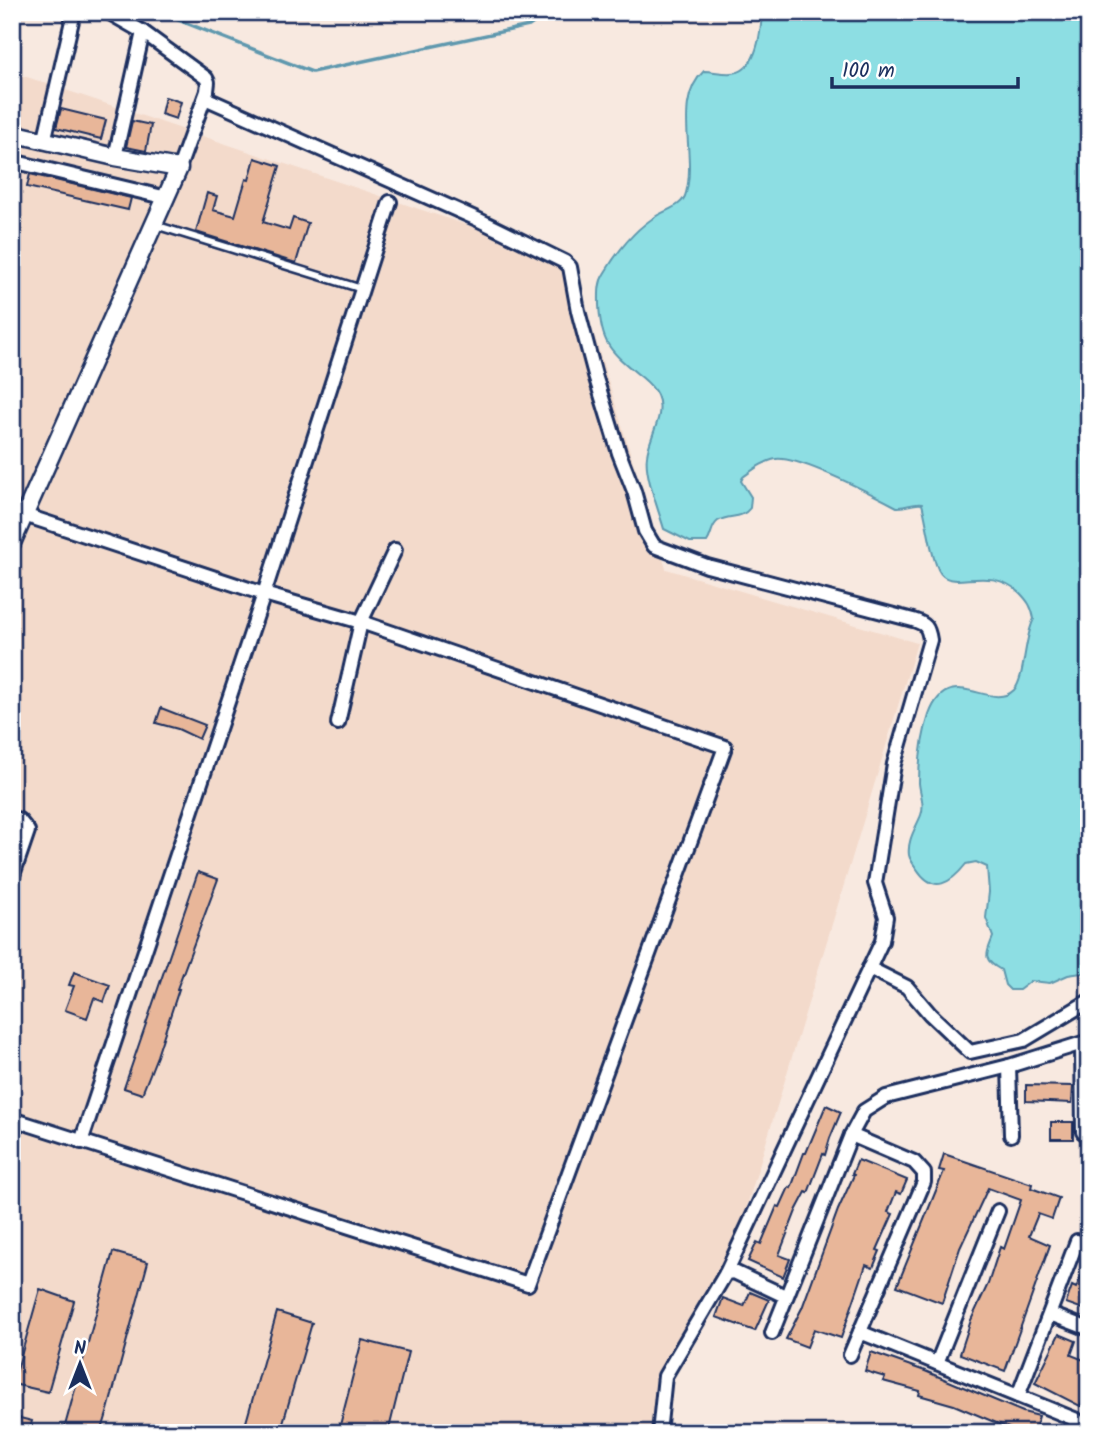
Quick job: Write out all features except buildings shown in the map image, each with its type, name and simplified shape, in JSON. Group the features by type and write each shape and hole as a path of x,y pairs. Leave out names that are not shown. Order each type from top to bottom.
{"street":[{"path":"44,142 74,12"},
{"path":"12,543 18,514 167,198 208,87 206,78 143,32 108,12"},
{"path":"115,157 143,32"},
{"path":"205,98 477,219 565,262 570,267 578,312 595,375 645,531 654,546 707,566 925,624 928,629 930,640 894,764 875,883 886,917 882,941 726,1273 665,1377 659,1433"},
{"path":"12,132 44,142 179,168"},
{"path":"12,161 167,198"},
{"path":"81,1142 264,594 390,202"},
{"path":"12,1119 528,1284 724,747 361,622 264,594 18,514"},
{"path":"338,723 361,622 395,550"},
{"path":"12,818 19,820 28,831 12,878"},
{"path":"869,968 907,987 930,1014 970,1052 1024,1040 1089,1001"},
{"path":"772,1333 851,1135 864,1111 886,1097 1009,1066 1085,1042 1083,1132"},
{"path":"1009,1066 1012,1135"},
{"path":"850,1355 923,1182 924,1173 914,1162 851,1135"},
{"path":"937,1363 998,1211"},
{"path":"1018,1396 1077,1241"},
{"path":"726,1273 734,1272 785,1296"},
{"path":"1050,1314 1089,1329"},
{"path":"860,1332 1077,1420 1072,1433"}],"lane":[{"path":"155,225 362,289"}],"shaded area":[{"path":"12,72 571,260 666,569 917,643 733,1252 662,1377 660,1433 12,1433"}],"water":[{"path":"762,12 1089,12 1089,972 1068,975 1050,983 1031,981 1019,990 1010,990 1005,985 1001,970 991,963 987,956 993,937 986,918 989,892 987,867 976,862 966,864 948,881 936,884 923,877 909,855 911,839 922,811 920,766 929,715 937,699 947,691 970,690 993,696 1004,695 1018,685 1034,619 1031,608 1022,595 1008,584 997,580 957,580 943,576 933,554 922,504 897,507 836,477 787,460 767,462 743,477 741,481 751,497 750,508 739,516 718,521 707,542 690,542 664,529 647,464 648,448 660,410 657,395 609,346 600,318 600,285 602,277 628,241 650,220 678,204 684,197 689,178 687,113 694,83 704,71 732,73 747,66 756,49"}],"waterway":[{"path":"158,12 312,72 529,26 549,12"}]}
